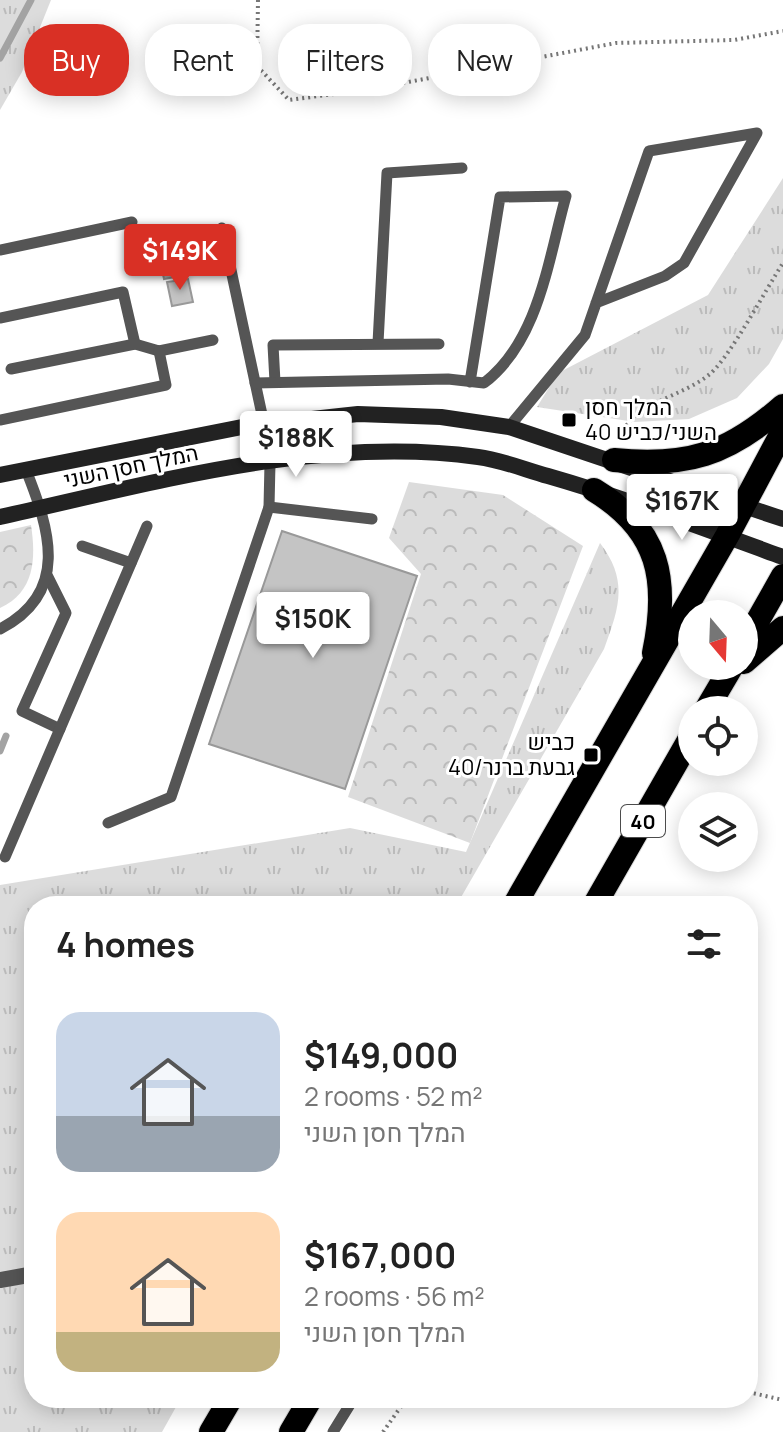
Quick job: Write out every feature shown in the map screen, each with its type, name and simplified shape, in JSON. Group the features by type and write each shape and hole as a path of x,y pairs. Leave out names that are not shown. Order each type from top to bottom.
{"highway":[{"path":"614,460 649,463 704,457 729,447 783,406"},
{"path":"520,896 727,536 783,431"},
{"path":"594,490 630,515 643,530 652,552 658,576 658,625 650,671"},
{"path":"758,620 783,576"},
{"path":"758,650 783,628"},
{"path":"716,696 729,680"},
{"name":"40","path":"600,896 678,759"},
{"path":"211,1432 225,1408"},
{"path":"291,1432 305,1408"}],"street":[{"name":"המלך חסן השני","path":"0,475 209,431 358,414 441,417 509,427 783,519"},
{"name":"המלך חסן השני","path":"0,517 199,473 270,463 352,453 480,457 594,490 783,557"},
{"path":"0,1280 24,1276"}],"lane":[{"path":"509,427 576,348 596,303 649,151 757,133 684,263 665,276 596,303"},
{"path":"378,343 387,173 462,168"},
{"path":"255,383 484,383 505,367 530,322 566,196 500,197 470,382"},
{"path":"0,250 132,222"},
{"path":"222,228 264,424"},
{"path":"0,318 123,292 135,344"},
{"path":"11,369 135,344 159,351 213,340"},
{"path":"275,382 273,345 439,344"},
{"path":"0,420 166,385 159,351"},
{"path":"108,823 171,797 269,507 270,463"},
{"path":"0,629 20,618 39,597 47,575 49,553 41,508 26,470"},
{"path":"269,507 372,519"},
{"path":"5,857 147,526"},
{"path":"82,546 131,563"},
{"path":"47,575 66,613 22,711 60,729"},
{"path":"333,1432 348,1408"}],"path":[{"path":"258,0 257,66 289,100 371,89 616,43 734,40 783,31"},
{"path":"614,460 624,429 648,404 677,396 712,372 783,263"},
{"path":"758,1394 783,1400"},
{"path":"383,1432 400,1408"}],"green space":[{"path":"0,0 51,0 41,24 24,24 24,67 0,110"},
{"path":"783,178 783,339 769,364 737,398 689,419 635,422 537,407 558,373 708,295"},
{"path":"409,482 503,495 583,546 470,843 348,797 421,574 389,538"},
{"path":"31,525 33,562 27,583 12,601 0,608 0,532"},
{"path":"600,543 618,582 617,607 604,649 462,896 24,896 24,1408 175,1408 162,1432 0,1432 0,885 350,828 466,852"}],"building":[{"path":"185,226 196,273 164,279 154,233"},
{"path":"188,279 193,302 172,306 167,282"},
{"path":"282,531 417,576 345,789 209,744"}],"waterway":[{"path":"0,58 31,0"},
{"path":"0,751 6,736"}],"place":[{"name":"המלך חסן השני/כביש 40","path":"569,420"},
{"name":"כביש 40/גבעת ברנר","path":"591,755"}]}
